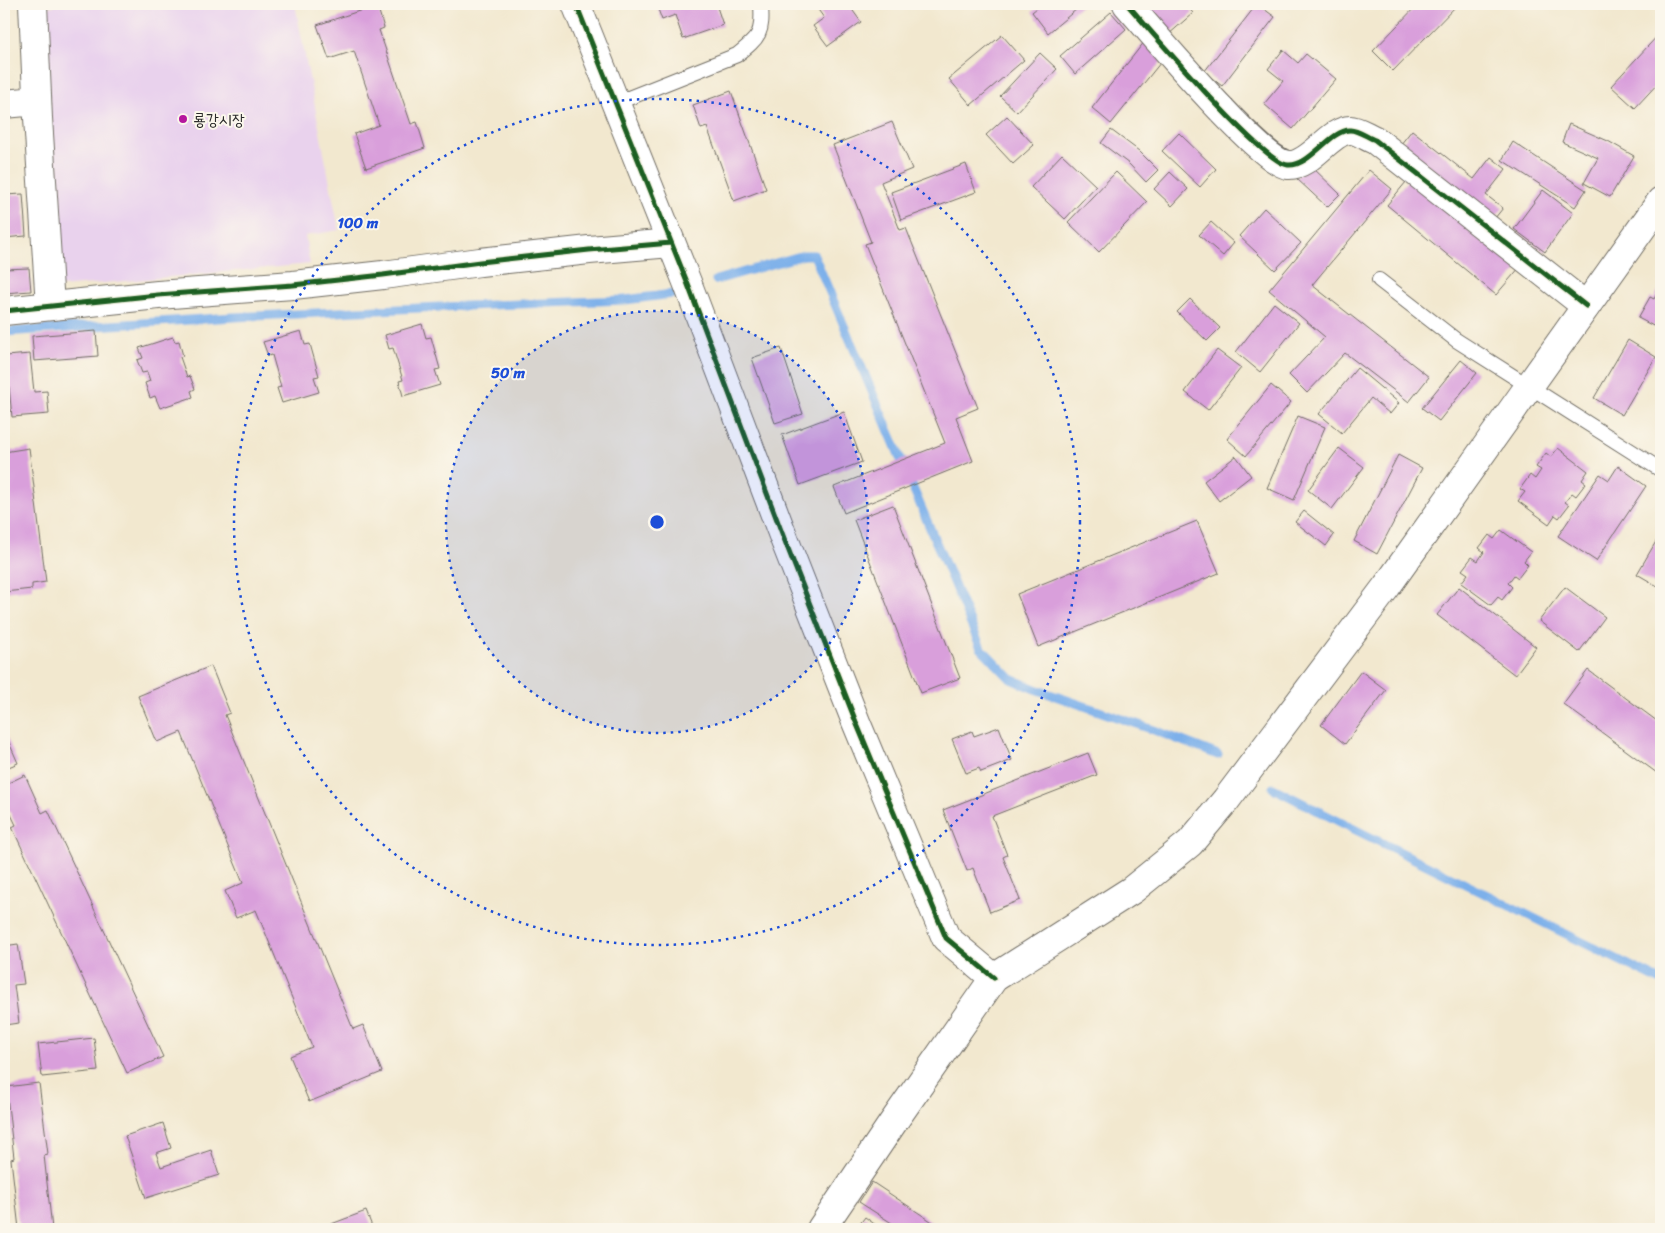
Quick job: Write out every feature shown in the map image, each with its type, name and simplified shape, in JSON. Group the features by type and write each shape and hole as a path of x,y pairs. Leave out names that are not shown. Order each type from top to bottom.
{"street":[{"path":"33,4 50,306"},
{"path":"576,4 672,243 849,704 946,938 994,978"},
{"path":"1126,4 1205,93 1270,156 1288,165 1302,162 1343,131 1352,130 1374,140 1586,306"},
{"path":"4,104 37,101"},
{"path":"821,1229 897,1116 994,978 1132,890 1190,843 1226,800 1387,586 1661,201"},
{"path":"4,311 158,295 302,284 579,251 672,243"}],"lane":[{"path":"616,103 737,55 754,42 762,27 761,4"},
{"path":"1379,280 1456,340 1661,470"}],"shaded area":[{"name":"룡강시장","path":"65,4 295,4 339,230 305,236 310,264 60,287 40,8"}],"building":[{"path":"656,4 716,4 723,25 683,39 675,15 662,20"},
{"path":"814,4 848,4 861,22 828,46 813,26 824,18"},
{"path":"1042,4 1083,4 1048,33 1032,12"},
{"path":"1140,4 1185,4 1193,13 1168,35"},
{"path":"1257,4 1275,17 1222,86 1204,72"},
{"path":"1418,4 1458,4 1393,71 1373,51"},
{"path":"377,5 384,28 379,30 411,124 417,122 425,148 366,168 354,134 379,125 354,51 329,59 317,25"},
{"path":"1111,12 1126,29 1075,74 1060,56"},
{"path":"1661,32 1661,80 1635,108 1611,86"},
{"path":"1002,35 1024,60 971,105 949,79"},
{"path":"1145,41 1165,57 1111,124 1092,108"},
{"path":"1283,50 1298,63 1306,54 1336,79 1293,129 1264,104 1283,81 1268,69"},
{"path":"1040,53 1057,69 1017,112 1000,96"},
{"path":"731,91 766,189 734,201 707,127 701,129 693,105"},
{"path":"1007,116 1034,145 1013,164 986,135"},
{"path":"892,122 912,169 881,182 900,230 906,228 978,408 956,417 973,461 844,513 834,487 945,443 865,244 871,242 833,145"},
{"path":"1569,124 1608,141 1634,156 1610,197 1584,183 1598,158 1562,142"},
{"path":"1111,130 1139,151 1158,170 1146,182 1129,164 1101,143"},
{"path":"1412,130 1474,179 1491,157 1506,169 1486,195 1503,208 1491,223 1397,149"},
{"path":"1179,133 1216,169 1200,187 1162,151"},
{"path":"1513,142 1586,190 1575,207 1502,160"},
{"path":"1062,154 1096,186 1065,219 1031,187"},
{"path":"966,164 976,192 901,220 891,192"},
{"path":"1309,164 1340,194 1327,207 1296,178"},
{"path":"1369,170 1392,189 1312,285 1429,377 1409,402 1345,353 1307,393 1289,375 1325,337 1269,290"},
{"path":"1116,172 1147,202 1099,252 1068,222"},
{"path":"1170,172 1188,189 1172,206 1154,189"},
{"path":"1411,176 1520,267 1496,295 1387,205"},
{"path":"1543,190 1573,213 1545,252 1514,229"},
{"path":"23,194 26,236 4,238 4,195"},
{"path":"1264,208 1301,243 1275,270 1239,236"},
{"path":"1211,222 1234,243 1223,256 1199,235"},
{"path":"29,268 31,291 4,293 4,269"},
{"path":"1661,286 1661,330 1638,318 1650,297 1654,299"},
{"path":"1190,299 1220,328 1207,341 1177,312"},
{"path":"1274,303 1299,323 1260,372 1236,352"},
{"path":"422,324 426,338 431,337 440,369 435,370 440,385 403,396 399,381 403,380 393,348 389,349 385,335"},
{"path":"96,331 98,356 34,361 32,336"},
{"path":"301,331 305,345 310,344 319,376 314,377 319,392 282,403 277,388 281,387 272,355 268,356 263,342"},
{"path":"173,337 175,342 179,341 183,356 180,357 187,377 190,376 195,389 191,391 193,397 160,408 155,396 150,398 145,383 150,381 147,372 142,373 137,360 143,358 139,348"},
{"path":"1628,340 1656,357 1622,415 1594,398"},
{"path":"781,348 803,414 775,423 752,358"},
{"path":"1217,350 1241,368 1208,410 1185,392"},
{"path":"30,354 34,392 47,391 49,414 12,417 6,356"},
{"path":"1461,360 1477,373 1439,421 1422,408"},
{"path":"1357,368 1399,403 1390,414 1371,398 1342,433 1319,414"},
{"path":"1271,385 1291,402 1246,456 1227,439"},
{"path":"844,412 862,462 800,485 782,435"},
{"path":"1298,416 1325,427 1294,500 1267,488"},
{"path":"29,448 46,582 32,584 32,589 4,592 4,452"},
{"path":"1339,448 1364,467 1332,509 1308,490"},
{"path":"1558,448 1588,471 1582,480 1586,483 1576,496 1572,493 1565,502 1569,505 1559,518 1555,515 1549,524 1518,501 1525,492 1520,489 1530,475 1535,479 1541,470 1536,467 1546,453 1551,457"},
{"path":"1398,455 1422,468 1377,554 1354,541"},
{"path":"1236,456 1251,476 1219,501 1204,481"},
{"path":"1618,466 1646,486 1596,561 1558,536 1600,474 1609,480"},
{"path":"893,505 960,678 921,693 854,520"},
{"path":"1304,511 1334,535 1326,546 1295,522"},
{"path":"1197,521 1219,573 1038,647 1017,594"},
{"path":"1501,530 1531,552 1524,561 1528,565 1518,578 1514,575 1508,583 1512,587 1502,600 1498,597 1491,605 1461,583 1468,574 1462,570 1472,557 1478,561 1484,552 1479,548 1489,535 1494,539"},
{"path":"1661,533 1661,588 1637,574"},
{"path":"1459,587 1536,647 1515,675 1437,615"},
{"path":"1565,587 1605,617 1579,652 1539,621"},
{"path":"211,666 230,713 225,715 353,1029 363,1025 382,1072 309,1102 290,1056 312,1047 256,910 236,918 225,891 243,883 181,732 157,742 138,696"},
{"path":"1588,670 1661,724 1661,776 1563,704"},
{"path":"1361,671 1386,690 1345,744 1321,725"},
{"path":"999,727 1012,760 981,772 979,768 966,773 952,739 972,731 974,736"},
{"path":"4,731 18,763 4,769"},
{"path":"1088,753 1097,775 992,816 1007,855 1003,857 1020,900 990,912 973,868 967,871 943,810"},
{"path":"25,775 42,813 48,810 163,1057 127,1073 12,827 16,825 4,800 4,785"},
{"path":"18,944 24,984 14,985 19,1023 4,1025 4,946"},
{"path":"94,1038 98,1071 42,1077 38,1044"},
{"path":"39,1083 48,1154 44,1155 52,1229 19,1229 11,1159 14,1158 6,1087"},
{"path":"163,1123 171,1148 156,1153 161,1167 211,1150 219,1175 146,1198 125,1136"},
{"path":"872,1182 943,1229 901,1229 859,1202"},
{"path":"366,1211 373,1229 318,1229"},
{"path":"865,1217 881,1229 856,1229"}],"waterway":[{"path":"716,280 804,255 814,255 981,648 1011,679 1218,755"},
{"path":"4,332 234,317 625,300 681,293"},
{"path":"1273,788 1661,981"}],"cycle path":[{"path":"576,4 687,282 856,722 946,938 994,978"},
{"path":"1127,4 1206,94 1255,143 1275,159 1288,165 1296,164 1312,155 1335,136 1350,130 1375,140 1586,306"},
{"path":"4,311 158,295 293,285 480,262 671,243"}],"place":[{"name":"룡강시장","path":"183,119"}]}
